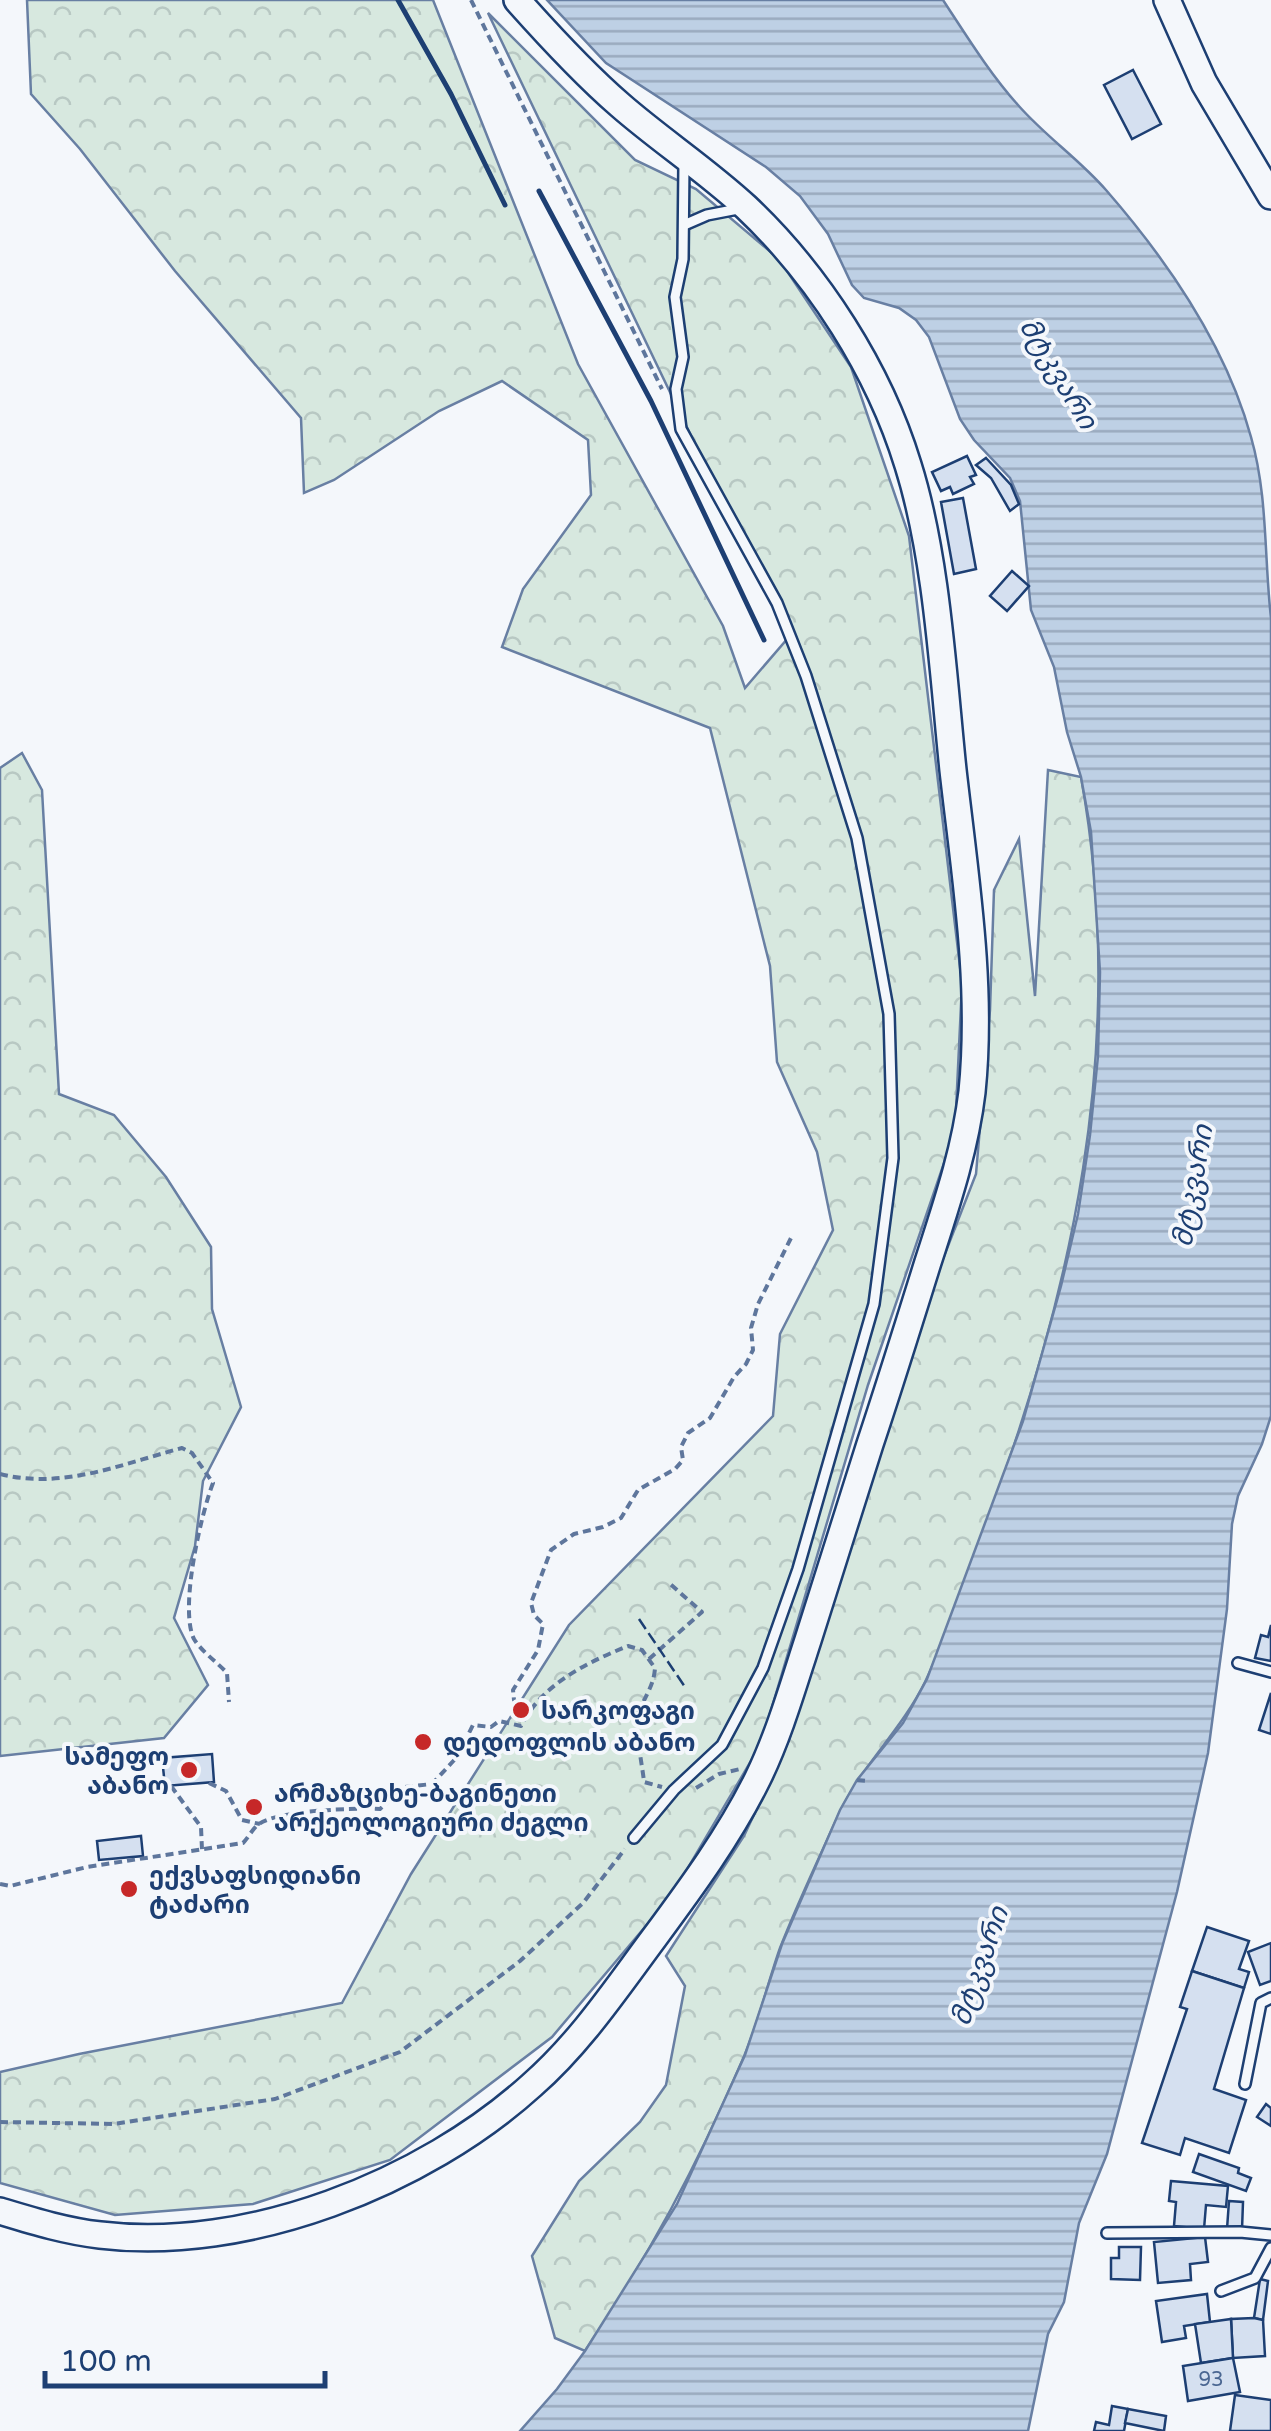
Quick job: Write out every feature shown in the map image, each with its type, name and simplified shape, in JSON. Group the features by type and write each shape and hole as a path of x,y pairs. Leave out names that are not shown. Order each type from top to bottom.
{"main road":[{"path":"0,2211 53,2227 106,2236 159,2237 226,2230 348,2197 419,2166 465,2138 534,2084 592,2023 698,1878 758,1778 794,1683 964,1145 976,1030 972,952 941,654 924,535 908,465 875,382 835,315 790,255 746,207 620,106 560,49 518,0"},
{"path":"1166,0 1204,83 1265,189 1271,214"}],"lane":[{"path":"634,1838 674,1790 722,1746 762,1668 798,1569 874,1304 893,1158 889,1014 857,838 806,676 777,603 682,429 676,389 683,357 675,297 683,259 684,156"},
{"path":"684,225 707,215 746,207"},
{"path":"1238,1663 1271,1672"},
{"path":"1244,2084 1261,2003 1271,1998"},
{"path":"1107,2234 1271,2235"},
{"path":"1221,2291 1255,2278 1271,2248"}],"path":[{"path":"471,0 662,390"},
{"path":"530,1709 514,1700 513,1690 538,1650 543,1624 534,1615 531,1604 551,1550 574,1534 620,1518 638,1490 675,1469 683,1460 681,1447 688,1433 710,1418 753,1350 751,1328 758,1304 794,1234"},
{"path":"0,1474 72,1479 182,1448 192,1454 212,1482 204,1505 189,1590 193,1638 227,1673 229,1702"},
{"path":"649,1660 702,1612 669,1583"},
{"path":"209,1783 226,1791 242,1820 260,1824 340,1807 380,1809 404,1787 432,1784 458,1757 473,1724 491,1727 498,1721 521,1726 530,1709 556,1682 628,1646 642,1650 655,1668 654,1680 640,1708 644,1782 674,1790 702,1788 719,1774 738,1768 758,1778"},
{"path":"858,1780 869,1781"},
{"path":"171,1786 201,1827 202,1850"},
{"path":"0,1884 10,1886 86,1867 244,1843 260,1824"},
{"path":"0,2122 114,2124 275,2100 400,2052 520,1961 570,1915 634,1838"}],"green space":[{"path":"27,0 433,0 578,364 723,626 745,688 788,638 488,13 635,160 696,189 779,259 851,367 909,536 962,984 955,1131 868,1385 761,1744 672,1895 552,2037 390,2160 253,2204 115,2215 0,2183 0,2072 342,2003 411,1874 569,1625 773,1416 780,1334 833,1230 817,1152 777,1062 770,966 710,728 502,647 523,589 591,495 588,440 502,381 439,411 334,480 304,493 301,418 31,94"},
{"path":"22,753 42,790 59,1094 114,1115 166,1177 211,1247 212,1309 241,1407 203,1481 195,1546 174,1618 208,1685 164,1738 0,1756 0,768"},
{"path":"1048,770 1081,777 1094,876 1098,975 1094,1072 1083,1169 1065,1265 1040,1360 1011,1454 933,1666 904,1717 847,1798 787,1932 748,2047 707,2137 671,2210 585,2351 555,2338 532,2256 579,2181 640,2122 666,2085 685,1986 666,1956 744,1836 789,1740 901,1367 976,1174 990,1010 994,890 1019,839 1035,996"}],"water":[{"name":"მტკვარი","path":"547,0 943,0 1008,93 1106,190 1172,275 1226,370 1256,459 1271,618 1271,1416 1238,1496 1232,1524 1227,1609 1208,1753 1177,1892 1107,2154 1079,2223 1064,2302 1048,2334 1028,2431 520,2431 585,2351 677,2204 745,2055 782,1944 840,1810 857,1780 903,1723 927,1679 1023,1421 1061,1286 1078,1214 1090,1135 1098,1056 1100,972 1091,832 1081,777 1054,667 1031,610 1020,501 1010,478 960,419 929,337 916,320 899,308 864,298 852,285 828,234 800,196 766,167 606,63"}],"building":[{"path":"1133,70 1161,124 1132,139 1104,85"},
{"path":"967,456 976,475 970,477 974,484 953,494 950,487 941,491 932,472"},
{"path":"986,458 1011,485 1019,504 1010,511 991,478 976,465"},
{"path":"963,498 976,569 954,574 941,502"},
{"path":"1012,571 1029,586 1007,611 990,596"},
{"path":"1271,1625 1271,1661 1255,1658 1261,1635 1268,1637"},
{"path":"1271,1693 1271,1734 1259,1730"},
{"path":"212,1754 214,1782 165,1786 162,1758"},
{"path":"141,1836 143,1856 99,1860 97,1841"},
{"path":"1207,1927 1249,1941 1239,1969 1249,1972 1244,1988 1192,1971"},
{"path":"1271,1943 1271,1981 1260,1985 1248,1952"},
{"path":"1192,1971 1244,1988 1214,2089 1246,2100 1229,2153 1185,2138 1180,2155 1142,2143 1187,2009 1180,2007"},
{"path":"1266,2104 1271,2108 1271,2126 1257,2117"},
{"path":"1199,2154 1239,2168 1238,2173 1251,2178 1246,2191 1193,2172"},
{"path":"1171,2181 1228,2186 1226,2207 1206,2205 1204,2229 1174,2226 1176,2202 1169,2201"},
{"path":"1229,2201 1243,2202 1242,2230 1227,2229"},
{"path":"1205,2237 1208,2262 1190,2264 1191,2280 1158,2283 1154,2242"},
{"path":"1119,2247 1141,2247 1140,2280 1111,2279 1111,2258 1119,2258"},
{"path":"1260,2279 1268,2281 1263,2320 1254,2318"},
{"path":"1207,2294 1210,2322 1184,2326 1186,2338 1162,2342 1156,2301"},
{"path":"1231,2319 1263,2320 1265,2356 1233,2358"},
{"path":"1231,2319 1233,2358 1201,2363 1195,2324"},
{"path":"1233,2358 1240,2392 1188,2401 1183,2366"},
{"path":"1235,2395 1271,2400 1271,2431 1230,2431"},
{"path":"1112,2406 1128,2409 1124,2431 1094,2431 1096,2422 1109,2425"},
{"path":"1128,2409 1166,2416 1164,2431 1125,2423"}],"fence":[{"path":"639,1619 685,1687"}],"wall":[{"path":"398,0 451,94 505,205"},
{"path":"539,191 651,401 764,640"}],"place":[{"name":"სარკოფაგი","path":"521,1710"},
{"name":"დედოფლის აბანო","path":"423,1742"},
{"name":"სამეფო აბანო","path":"189,1770"},
{"name":"არმაზციხე-ბაგინეთი არქეოლოგიური ძეგლი","path":"254,1807"},
{"name":"ექვსაფსიდიანი ტაძარი","path":"129,1889"}]}
